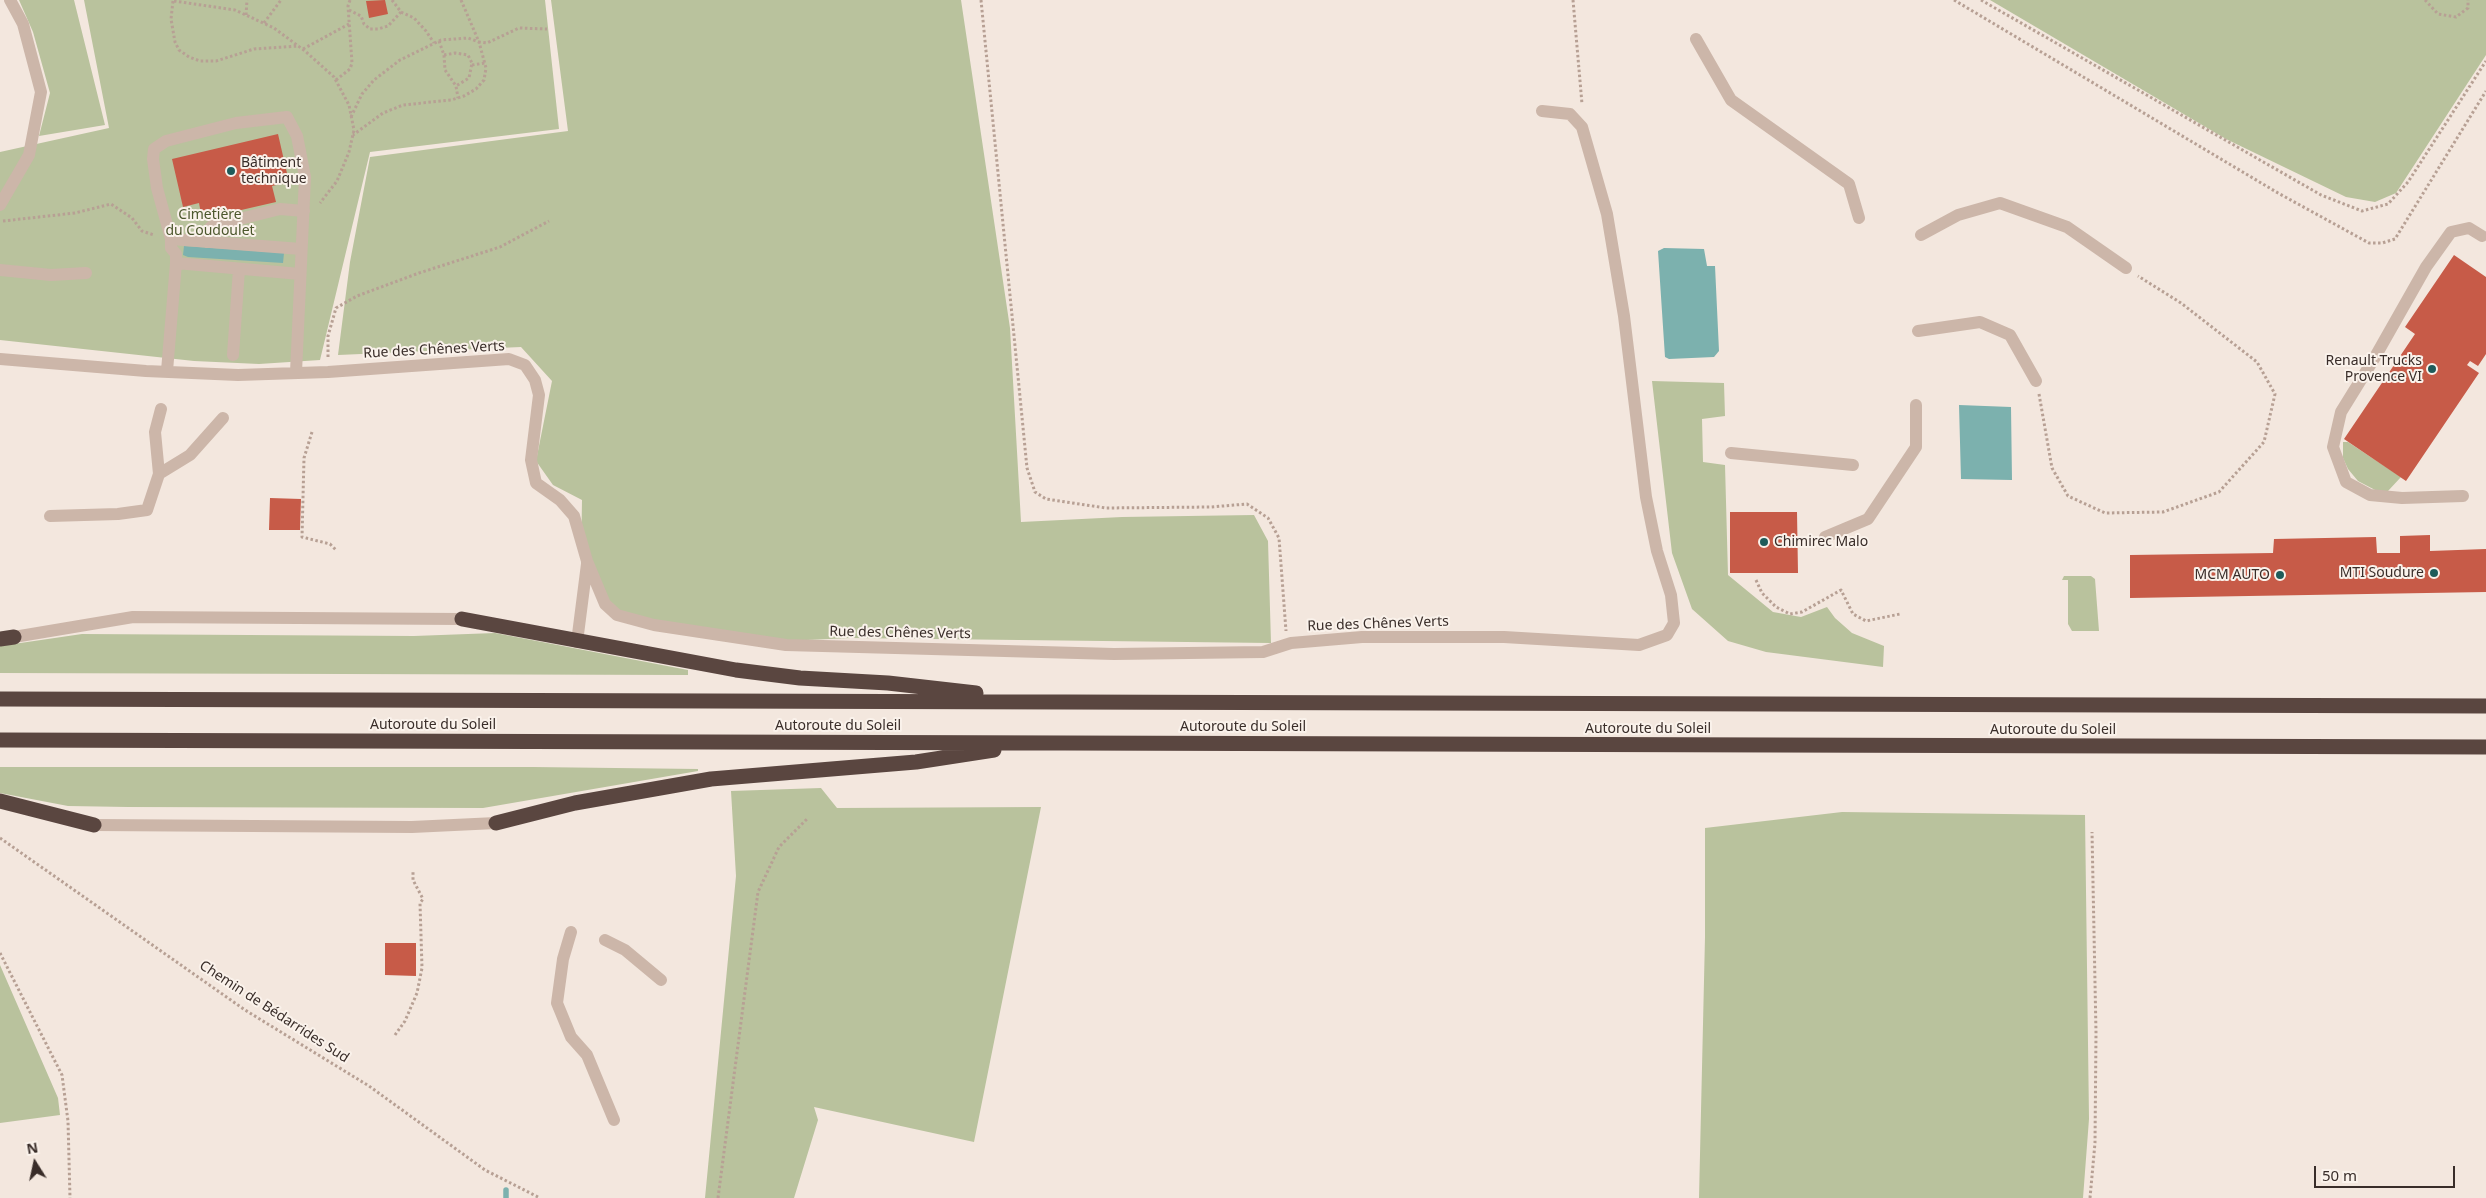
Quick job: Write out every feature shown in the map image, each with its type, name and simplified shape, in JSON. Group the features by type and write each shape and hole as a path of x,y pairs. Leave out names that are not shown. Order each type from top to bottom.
{"highway":[{"path":"462,620 736,670 800,678 897,684 1035,701"},
{"name":"Autoroute du Soleil","path":"0,699 2486,706"},
{"name":"Autoroute du Soleil","path":"0,740 2483,748"},
{"path":"496,824 575,803 711,779 916,762 1033,743"},
{"path":"0,801 94,825"}],"street":[{"path":"0,205 29,156 41,92 23,24 10,0"},
{"path":"1696,38 1731,100 1849,184 1859,218"},
{"path":"1542,111 1570,114 1582,127"},
{"path":"167,371 176,254 171,248 157,188 153,159 154,149 166,141 236,123 287,117 297,136 305,177 296,372"},
{"name":"Rue des Chênes Verts","path":"0,359 238,375 328,372 509,359 525,365 535,380 539,395 531,460 536,483 560,500 574,516 587,561 605,604 617,615 654,625 786,645 1114,654 1264,652 1290,643 1362,637 1504,636 1639,645 1667,635 1674,623 1671,595 1657,550 1646,497 1624,316 1607,214 1582,127"},
{"path":"1921,234 1958,215 2000,203 2067,227 2126,268"},
{"path":"206,242 208,229 212,226 280,209 304,211"},
{"path":"2463,496 2402,498 2370,495 2346,482 2333,447 2341,412 2375,357 2426,267 2451,232 2469,228 2482,236"},
{"path":"170,239 301,248"},
{"path":"176,263 300,274"},
{"path":"233,355 239,269"},
{"path":"0,270 51,275 86,273"},
{"path":"1918,331 1980,322 2010,335 2036,381"},
{"path":"1826,537 1868,519 1916,447 1916,406"},
{"path":"50,516 118,514 147,510 160,474 155,432 162,408"},
{"path":"160,474 190,455 223,418"},
{"path":"1731,453 1853,466"},
{"path":"577,642 587,561"},
{"path":"7,638 133,617 462,620"},
{"path":"94,825 412,827 496,824"},
{"path":"570,932 563,959 557,1002 571,1037 587,1055 614,1120"},
{"path":"606,940 626,950 661,980"}],"path":[{"path":"299,46 254,50 216,61 200,61 189,57 179,50 173,38 171,19 173,0 235,10 264,23 274,28 299,46 303,49 336,80 348,105 351,117 353,134 349,152 332,190 316,208 304,211"},
{"path":"246,15 247,0"},
{"path":"264,23 281,0"},
{"path":"336,80 350,69 352,63 349,23 350,0"},
{"path":"392,0 401,12 414,18 426,30 434,43"},
{"path":"353,134 382,114 403,105 458,98 476,89 484,80 485,63 479,42 461,0"},
{"path":"981,0 1027,468 1035,492 1046,499 1106,508 1211,507 1247,504 1268,518 1278,538 1286,630 1290,643"},
{"path":"1573,0 1582,86 1582,127"},
{"path":"1954,0 2278,193 2369,243 2382,243 2395,239 2486,91"},
{"path":"1981,0 2321,195 2362,211 2388,204 2408,182 2486,61"},
{"path":"2425,0 2438,14 2456,17 2468,8 2468,0"},
{"path":"349,10 361,16 364,24 370,29 388,26 401,12"},
{"path":"303,49 349,23"},
{"path":"351,117 362,94 374,80 400,60 434,43 468,38 487,43 519,28 547,29"},
{"path":"439,41 444,55 445,70 456,86 458,98"},
{"path":"444,55 454,53 468,55 472,65 469,78 456,86"},
{"path":"472,65 485,63"},
{"path":"0,221 75,212 111,204 132,218 142,230 160,238 170,239"},
{"path":"328,372 328,336 336,308 357,296 410,276 500,247 549,221"},
{"path":"2036,381 2052,468 2068,496 2105,513 2163,512 2219,492 2264,442 2275,394 2257,362 2181,304 2126,268"},
{"path":"312,432 304,458 302,537 330,544 337,551"},
{"path":"1756,580 1762,593 1776,607 1790,614 1802,612 1841,590 1853,614 1866,621 1900,614"},
{"path":"718,1198 758,892 779,847 808,818"},
{"path":"2090,1198 2095,1143 2096,1033 2092,832"},
{"name":"Chemin de Bédarrides Sud","path":"0,838 245,1010 369,1086 485,1170 540,1198"},
{"path":"395,1035 405,1021 417,993 422,968 420,903 423,899 413,880 413,872"},
{"path":"0,952 62,1075 68,1121 70,1198"}],"green space":[{"path":"19,0 74,0 105,125 39,136 50,93 33,32"},
{"name":"Cimetière du Coudoulet","path":"84,0 545,0 559,129 370,152 320,360 259,364 194,361 0,340 0,152 109,128"},
{"path":"551,0 961,0 1010,328 1021,522 1122,517 1254,515 1268,541 1271,643 851,638 785,641 639,619 603,609 581,564 582,500 553,485 536,461 552,381 521,347 338,355 350,262 370,157 568,131"},
{"path":"1990,0 2486,0 2486,55 2396,193 2375,202 2346,197 2226,139"},
{"path":"1652,381 1724,383 1725,416 1702,419 1703,462 1725,465 1728,575 1773,612 1801,617 1827,607 1835,618 1852,633 1884,646 1883,667 1766,652 1728,641 1692,609 1672,553"},
{"path":"2343,442 2348,442 2401,477 2388,491 2377,491 2358,481 2348,469 2343,458"},
{"path":"2064,576 2091,576 2095,579 2099,631 2072,631 2068,624 2068,580 2062,580"},
{"path":"495,633 688,670 688,675 0,673 0,646 82,634 414,636"},
{"path":"0,767 533,767 698,769 698,771 483,808 128,807 68,806 0,793"},
{"path":"821,788 837,808 1041,807 974,1142 814,1107 818,1120 794,1198 705,1198 736,876 731,791"},
{"path":"1842,812 2085,815 2089,1119 2083,1198 1699,1198 1705,937 1705,828"},
{"path":"0,965 58,1098 60,1115 0,1123"}],"water":[{"path":"184,246 284,253 283,263 188,257 183,255"},
{"path":"1664,248 1704,249 1707,266 1715,266 1719,351 1714,357 1669,359 1665,357 1658,251"},
{"path":"1959,405 2011,407 2012,480 1961,479"}],"building":[{"path":"385,0 388,14 369,18 366,1"},
{"name":"Bâtiment technique","path":"278,134 289,182 272,186 276,202 202,219 199,203 183,207 172,159"},
{"name":"Renault Trucks Provence VI","path":"2454,255 2486,277 2486,354 2478,366 2470,361 2467,365 2479,373 2406,481 2344,439 2415,334 2405,327"},
{"path":"270,498 301,499 300,530 269,530"},
{"name":"Chimirec Malo","path":"1730,512 1797,512 1798,573 1730,573"},
{"path":"2430,535 2430,551 2486,549 2486,592 2130,598 2130,555 2273,553 2274,539 2376,537 2377,553 2400,553 2400,536"},
{"path":"385,943 416,943 416,976 385,975"}],"waterway":[{"path":"506,1190 506,1198"}],"place":[{"name":"Bâtiment technique","path":"231,171"},
{"name":"Renault Trucks Provence VI","path":"2432,369"},
{"name":"Chimirec Malo","path":"1764,542"},
{"name":"MTI Soudure","path":"2434,573"},
{"name":"MCM AUTO","path":"2280,575"}]}
